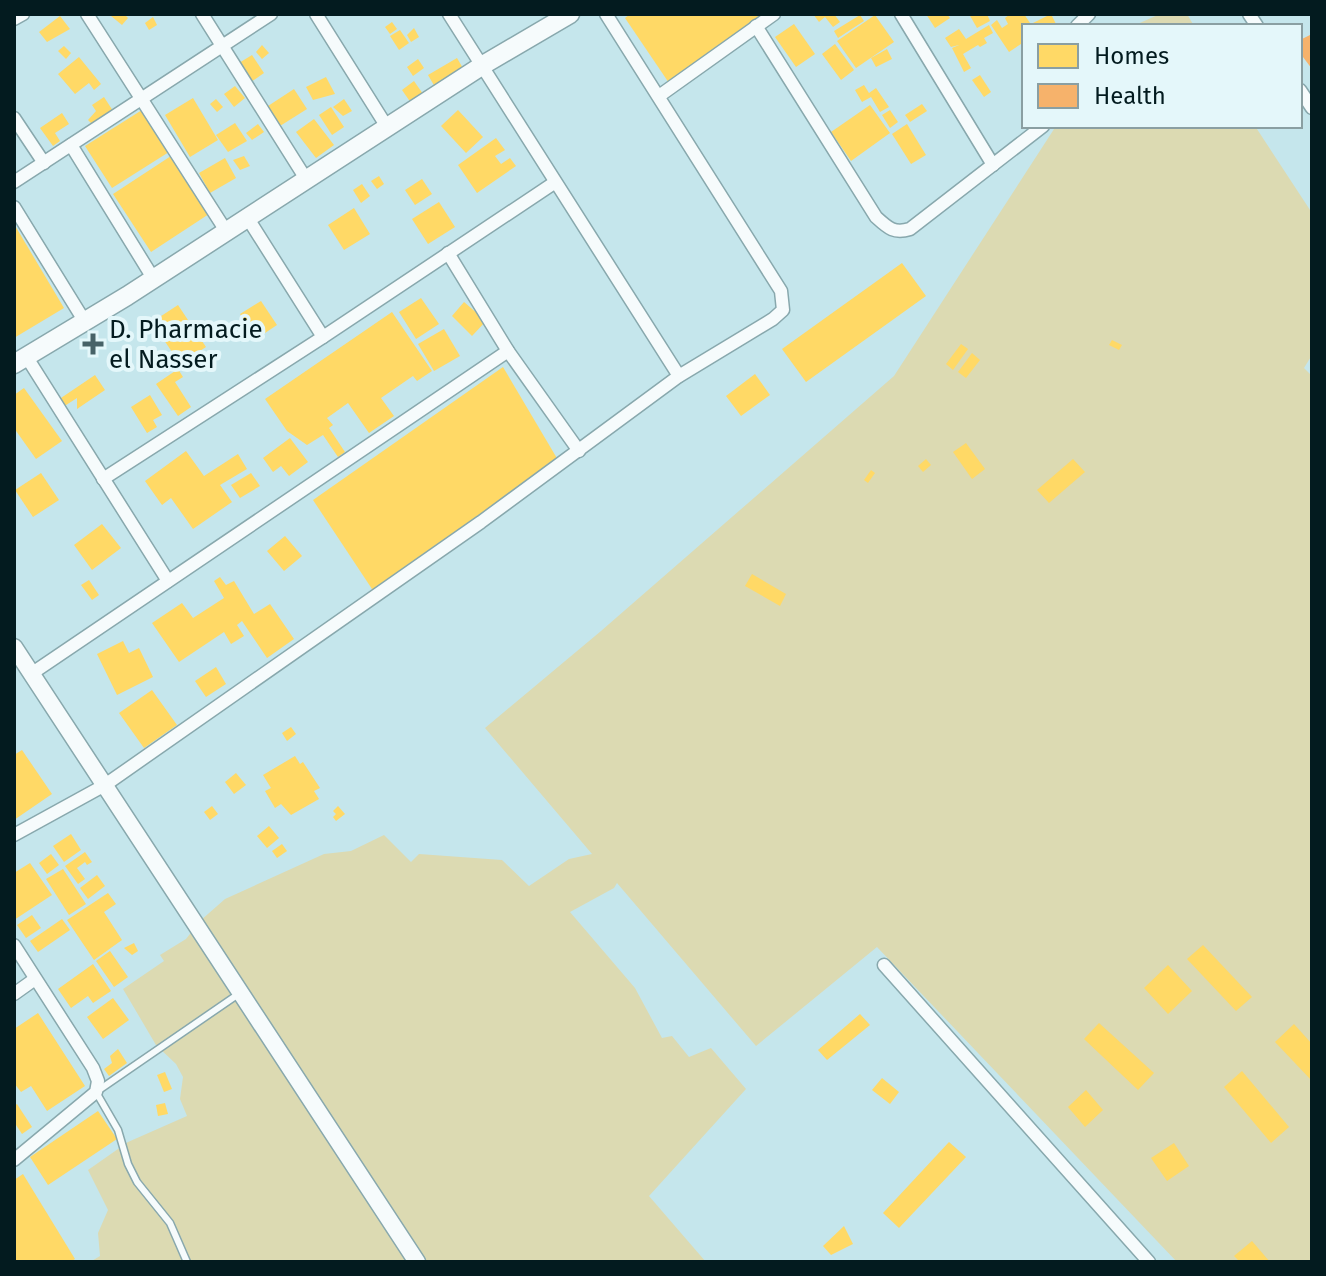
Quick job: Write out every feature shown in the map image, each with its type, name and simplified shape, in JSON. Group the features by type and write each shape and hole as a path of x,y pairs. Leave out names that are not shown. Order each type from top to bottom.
{"main road":[{"path":"20,360 85,322 483,65 570,14"}],"street":[{"path":"14,19 23,14"},
{"path":"87,14 226,231"},
{"path":"202,14 306,179"},
{"path":"14,182 271,14"},
{"path":"316,14 387,127"},
{"path":"449,14 679,376"},
{"path":"14,835 105,785 579,451 679,376 783,310 781,291 606,14"},
{"path":"659,96 774,14"},
{"path":"901,14 993,165"},
{"path":"756,26 876,217 898,233 910,229 1040,128"},
{"path":"14,118 44,163"},
{"path":"71,145 153,278"},
{"path":"103,479 554,183"},
{"path":"14,207 85,322"},
{"path":"247,217 323,337"},
{"path":"448,253 508,351 579,451"},
{"path":"31,674 508,351"},
{"path":"20,360 103,479 168,581"},
{"path":"14,647 417,1262"},
{"path":"14,945 93,1068 98,1081 96,1092 14,1160"},
{"path":"884,965 1149,1262"},
{"path":"14,994 35,979"}],"lane":[{"path":"187,1262 170,1223 137,1182 118,1130 96,1092 240,993"}],"shaded area":[{"path":"1160,14 1187,14 1193,24 1138,24"},
{"path":"1055,128 1256,128 1312,213 1312,355 1304,368 1312,376 1312,1262 1177,1262 877,947 756,1046 617,883 614,888 570,912 635,988 662,1038 672,1036 689,1057 711,1048 746,1089 649,1196 706,1262 90,1262 100,1256 98,1233 108,1210 88,1170 128,1142 187,1116 180,1099 183,1077 176,1064 156,1045 123,989 164,961 160,955 186,939 200,921 225,899 324,854 351,851 384,835 411,862 419,854 502,860 529,886 569,859 592,854 485,728 894,376"}],"building: Homes":[{"path":"124,14 128,18 122,25 111,16"},
{"path":"630,14 770,14 669,83 625,18"},
{"path":"813,14 834,14 840,22 833,27 825,17 819,22"},
{"path":"926,14 947,14 950,18 935,28"},
{"path":"969,14 987,14 990,21 977,28"},
{"path":"1010,14 1024,14 1031,24 1022,24 1022,43 1009,52 991,25 997,20 1002,28 1008,24 1005,18"},
{"path":"1051,14 1056,24 1034,24"},
{"path":"860,15 864,21 838,38 834,31"},
{"path":"875,15 894,42 856,68 837,41"},
{"path":"60,16 70,29 47,42 39,32"},
{"path":"153,17 157,25 149,30 145,23"},
{"path":"392,22 397,29 390,34 385,27"},
{"path":"794,24 815,54 796,67 775,37"},
{"path":"989,25 993,33 984,38 987,43 963,54 971,68 964,72 952,48 959,45 951,47 945,38 959,29 966,39"},
{"path":"414,28 419,37 411,42 407,35"},
{"path":"400,30 409,43 399,50 390,36"},
{"path":"835,44 854,70 841,80 822,54"},
{"path":"262,45 269,53 262,59 256,52"},
{"path":"64,46 71,53 66,59 58,51"},
{"path":"887,49 892,59 876,67 871,58"},
{"path":"252,55 264,73 251,82 239,63"},
{"path":"79,57 101,84 94,90 89,83 75,94 58,74"},
{"path":"457,58 464,70 435,87 428,75"},
{"path":"418,59 424,68 413,76 407,67"},
{"path":"980,75 991,92 984,97 972,80"},
{"path":"326,77 335,94 313,100 306,87"},
{"path":"414,81 423,94 411,103 402,90"},
{"path":"864,85 869,93 876,88 889,107 880,112 871,97 862,102 855,90"},
{"path":"235,86 245,98 234,107 224,94"},
{"path":"294,89 307,109 280,126 268,106"},
{"path":"104,97 115,114 95,127 88,120 96,111 92,105"},
{"path":"193,98 218,140 190,157 165,115"},
{"path":"216,99 223,107 217,112 210,104"},
{"path":"344,99 352,111 343,116 333,107"},
{"path":"922,104 927,111 910,122 905,115"},
{"path":"870,105 890,133 851,161 831,132"},
{"path":"331,107 344,127 332,135 319,115"},
{"path":"142,110 169,152 112,188 85,146"},
{"path":"458,110 483,137 466,153 441,126"},
{"path":"890,110 898,122 890,128 882,115"},
{"path":"62,113 69,124 55,133 60,141 53,146 40,128"},
{"path":"314,119 334,145 316,158 296,132"},
{"path":"235,123 247,141 228,152 216,135"},
{"path":"258,124 264,132 252,140 246,133"},
{"path":"907,124 926,155 911,164 892,134"},
{"path":"496,138 505,150 495,156 501,164 510,158 516,166 477,193 458,165"},
{"path":"171,156 209,214 151,252 113,194"},
{"path":"244,156 250,166 240,170 233,160"},
{"path":"225,158 236,178 210,193 199,173"},
{"path":"379,176 384,184 377,189 371,181"},
{"path":"422,179 432,194 415,205 405,190"},
{"path":"362,184 370,196 361,203 353,190"},
{"path":"439,202 455,227 428,244 412,219"},
{"path":"354,208 370,234 344,250 328,225"},
{"path":"14,224 64,308 14,338"},
{"path":"902,263 926,296 806,382 782,349"},
{"path":"421,298 439,324 416,339 399,312"},
{"path":"261,301 277,325 256,339 240,314"},
{"path":"464,302 486,321 472,336 452,316"},
{"path":"178,305 206,347 180,364 152,322"},
{"path":"392,312 432,371 417,381 413,376 381,398 394,416 369,433 348,403 327,418 333,425 329,428 345,452 338,457 323,435 307,445 287,431 265,399"},
{"path":"444,329 460,356 434,371 418,344"},
{"path":"1112,340 1122,345 1119,350 1109,345"},
{"path":"961,344 968,349 953,370 946,364"},
{"path":"972,353 980,360 966,378 958,372"},
{"path":"503,367 558,460 374,592 313,500"},
{"path":"178,369 183,377 175,382 191,407 178,416 156,384"},
{"path":"755,374 770,395 741,416 726,396"},
{"path":"95,375 105,390 77,409 77,398 63,407 58,400"},
{"path":"24,388 62,441 36,459 14,428 14,395"},
{"path":"150,395 162,415 153,420 157,427 147,433 131,407"},
{"path":"290,438 308,462 289,476 281,466 273,472 263,458"},
{"path":"966,443 985,469 972,479 953,452"},
{"path":"186,451 204,476 238,454 247,469 220,485 232,502 193,529 171,498 162,505 145,481"},
{"path":"926,459 931,465 923,472 918,466"},
{"path":"1073,459 1085,472 1049,503 1037,490"},
{"path":"871,470 875,473 868,483 864,480"},
{"path":"41,473 59,500 33,517 15,490"},
{"path":"251,473 260,486 240,498 231,485"},
{"path":"102,524 121,548 92,570 74,545"},
{"path":"285,536 302,556 284,571 267,551"},
{"path":"752,574 786,594 780,606 745,586"},
{"path":"220,577 226,585 234,581 254,614 270,604 294,639 267,658 242,621 237,625 244,636 231,644 224,632 179,662 152,623 182,603 193,618 224,598 214,581"},
{"path":"89,580 99,595 92,600 81,585"},
{"path":"123,641 129,653 139,648 153,677 117,695 97,654"},
{"path":"216,667 226,684 206,697 195,681"},
{"path":"152,690 177,725 144,748 119,713"},
{"path":"291,727 296,734 287,741 282,733"},
{"path":"22,750 52,794 14,820 14,755"},
{"path":"295,756 300,764 303,762 320,788 314,791 319,799 291,815 281,804 275,808 265,791 271,788 263,775"},
{"path":"236,773 246,785 234,794 225,782"},
{"path":"212,806 218,814 210,820 204,812"},
{"path":"338,806 345,814 336,821 333,811"},
{"path":"269,826 279,838 267,848 257,836"},
{"path":"71,834 81,850 64,862 53,846"},
{"path":"282,844 287,851 277,858 272,851"},
{"path":"85,852 92,862 87,865 85,862 77,868 85,879 78,884 65,866"},
{"path":"51,854 59,865 47,874 39,863"},
{"path":"30,863 52,895 14,920 14,873"},
{"path":"63,869 86,904 69,915 46,879"},
{"path":"97,875 105,886 88,899 80,888"},
{"path":"108,893 116,904 104,912 122,940 94,960 67,920"},
{"path":"32,915 41,928 26,938 17,925"},
{"path":"62,919 70,930 38,952 30,941"},
{"path":"134,943 138,951 132,955 124,948"},
{"path":"1203,945 1252,997 1236,1011 1187,959"},
{"path":"110,951 128,977 114,987 96,961"},
{"path":"93,964 111,991 93,1003 88,996 71,1008 58,989"},
{"path":"1168,965 1192,991 1168,1014 1144,988"},
{"path":"113,998 129,1020 103,1039 87,1017"},
{"path":"38,1013 85,1086 47,1111 31,1086 21,1092 14,1083 14,1029"},
{"path":"860,1014 870,1025 827,1060 818,1050"},
{"path":"1099,1023 1154,1073 1138,1090 1084,1039"},
{"path":"1294,1024 1312,1044 1312,1081 1275,1042"},
{"path":"118,1049 127,1063 109,1076 104,1069 112,1063 110,1056"},
{"path":"1242,1071 1289,1127 1271,1143 1224,1087"},
{"path":"165,1072 172,1089 164,1092 157,1075"},
{"path":"882,1078 899,1092 890,1104 872,1090"},
{"path":"1086,1090 1103,1110 1085,1127 1068,1107"},
{"path":"165,1103 168,1114 158,1116 156,1105"},
{"path":"17,1104 32,1127 22,1134 14,1122 14,1106"},
{"path":"98,1111 117,1139 48,1185 30,1157"},
{"path":"949,1142 966,1157 899,1228 883,1213"},
{"path":"1174,1143 1189,1166 1167,1181 1151,1158"},
{"path":"23,1174 75,1259 70,1262 14,1262 14,1180"},
{"path":"844,1226 853,1244 831,1255 823,1246"},
{"path":"1252,1241 1270,1262 1240,1262 1234,1256"}],"building: Health":[{"path":"1312,34 1312,69 1302,56 1302,39"}],"place":[{"name":"D. Pharmacie el Nasser","path":"93,344"}]}
